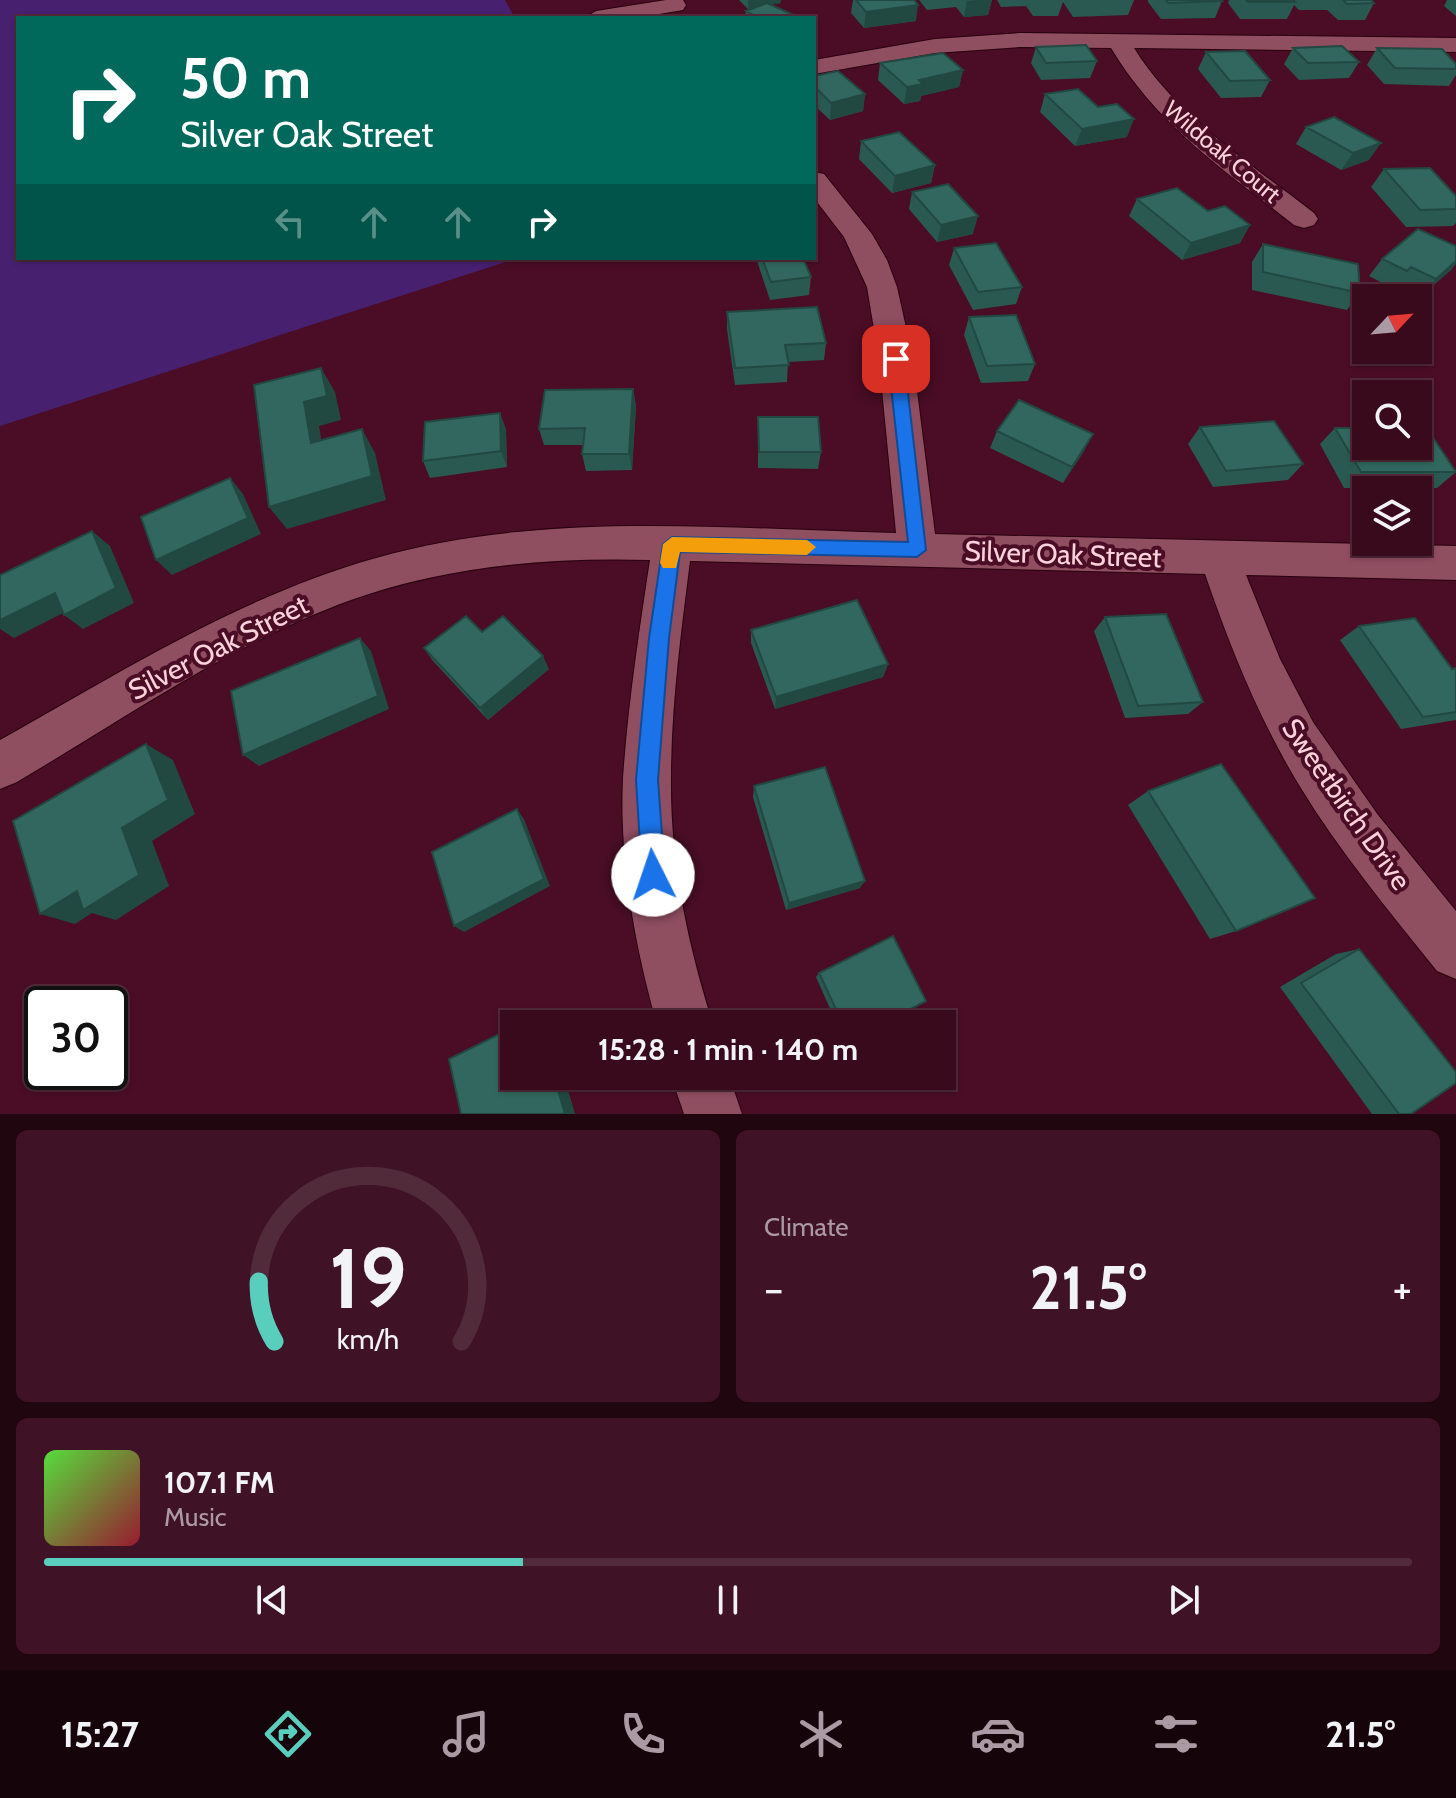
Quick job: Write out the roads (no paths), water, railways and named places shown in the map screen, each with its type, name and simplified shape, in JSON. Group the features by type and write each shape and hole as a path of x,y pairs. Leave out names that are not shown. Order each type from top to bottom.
{"street":[{"path":"612,16 677,8"},
{"path":"816,67 963,43 1118,40 1456,45"},
{"name":"Wildoak Court","path":"1118,40 1143,81 1183,124 1304,219"},
{"path":"816,183 857,234 872,260 882,287 896,359 917,550"},
{"name":"Silver Oak Street","path":"0,766 249,625 313,597 397,570 462,554 525,545 588,542 1456,563"},
{"path":"672,544 659,638 647,780 653,875 665,958 681,1010"},
{"name":"Sweetbirch Drive","path":"1220,558 1246,632 1280,707 1327,786 1390,872 1456,952"},
{"path":"705,1090 713,1114"}]}
